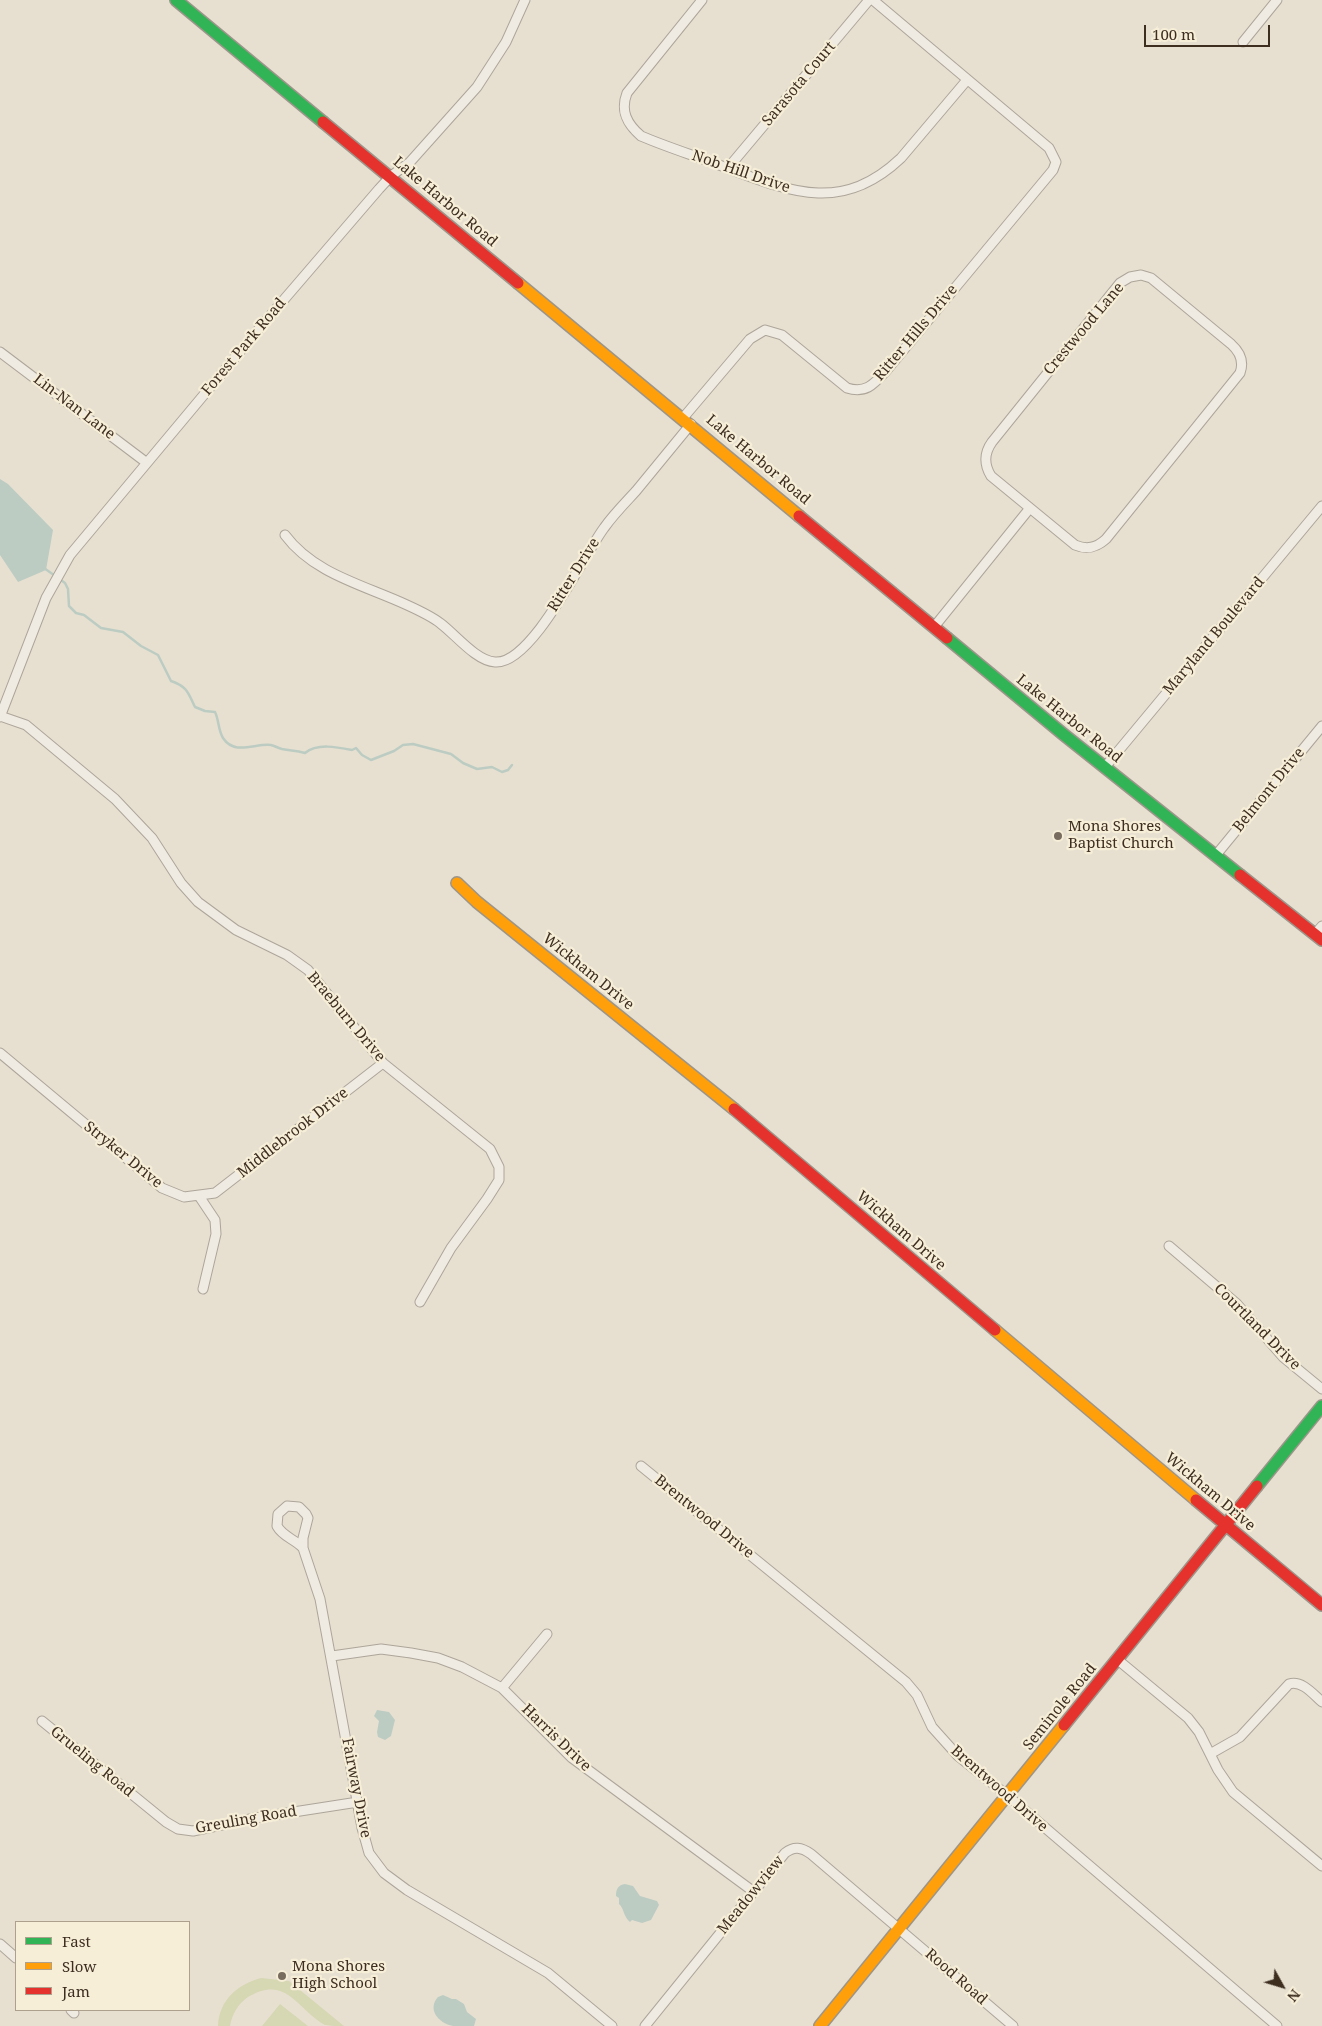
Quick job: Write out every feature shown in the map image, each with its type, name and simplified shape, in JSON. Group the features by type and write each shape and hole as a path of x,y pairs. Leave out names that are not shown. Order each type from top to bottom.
{"street":[{"name":"Lake Harbor Road","path":"176,0 1105,767 1320,934"},
{"name":"Forest Park Road","path":"0,716 50,588 66,562 263,324 391,176 410,162 477,87 506,42 525,0"},
{"name":"Nob Hill Drive","path":"702,0 627,93 624,108 628,123 641,136 760,181 795,191 829,193 858,186 882,173 901,158 967,80"},
{"name":"Sarasota Court","path":"728,168 869,0"},
{"path":"873,0 967,80"},
{"path":"1243,42 1277,0"},
{"name":"Ritter Hills Drive","path":"687,421 750,339 765,330 782,335 847,388 857,391 869,388 892,364 1053,170 1056,162 1050,148 967,80"},
{"name":"Crestwood Lane","path":"1141,275 1151,278 1236,349 1242,363 1240,373 1102,543 1091,548 1075,545 1030,508 988,471 985,457 988,447 1124,279 1141,275"},
{"name":"Lin-Nan Lane","path":"0,352 148,463"},
{"name":"Ritter Drive","path":"285,534 295,548 313,563 360,586 408,605 440,622 477,654 493,662 502,662 510,658 529,641 560,602 588,551 604,527 687,421"},
{"name":"Maryland Boulevard","path":"1105,767 1322,506"},
{"path":"934,627 1030,508"},
{"name":"Braeburn Drive","path":"0,716 26,725 116,799 152,838 181,883 198,902 236,930 287,955 308,970 384,1063 490,1149 499,1167 499,1180 487,1200 451,1248 420,1302"},
{"name":"Belmont Drive","path":"1216,855 1322,726"},
{"name":"Wickham Drive","path":"457,883 477,902 742,1114 1226,1526 1322,1605"},
{"name":"Stryker Drive","path":"0,1053 162,1188 184,1197 199,1196"},
{"name":"Middlebrook Drive","path":"199,1196 215,1194 384,1063"},
{"path":"199,1196 215,1220 216,1234 203,1289"},
{"name":"Courtland Drive","path":"1169,1246 1237,1304 1283,1358 1322,1388"},
{"name":"Seminole Road","path":"820,2026 1322,1406"},
{"name":"Brentwood Drive","path":"641,1466 906,1682 917,1695 932,1727 958,1756 1008,1796 1277,2026"},
{"name":"Fairway Drive","path":"303,1548 284,1534 277,1526 278,1514 287,1506 299,1507 306,1514 308,1521 303,1538 303,1548 320,1599 369,1853 384,1873 407,1890 548,1973 612,2026"},
{"path":"502,1688 547,1634"},
{"name":"Harris Drive","path":"332,1656 382,1649 438,1658 462,1667 502,1688 572,1758 754,1892"},
{"path":"1118,1660 1188,1718 1199,1732 1232,1792 1322,1866"},
{"path":"1210,1754 1240,1737 1289,1684 1295,1682 1301,1684 1322,1702"},
{"name":"Grueling Road","path":"42,1721 142,1802"},
{"name":"Greuling Road","path":"142,1802 178,1829 193,1831 255,1818 358,1802"},
{"name":"Meadowview","path":"645,2026 785,1853 794,1848 811,1854 899,1929"},
{"name":"Rood Road","path":"899,1929 1013,2026"},
{"path":"0,1944 15,1957"}],"green space":[{"path":"261,1978 289,1981 344,2026 325,2025 290,1996 272,1989 261,1991 248,1997 236,2010 230,2026 218,2026 222,2008 231,1995 245,1984"},
{"path":"280,2004 308,2026 262,2026"}],"shaded area":[{"path":"0,479 8,484 53,530 46,570 18,582 0,555"},
{"path":"377,1710 389,1712 395,1720 391,1736 385,1740 378,1737 379,1721 374,1716"},
{"path":"625,1884 633,1886 640,1896 657,1901 659,1905 651,1920 642,1923 632,1920 630,1922 628,1920 619,1904 619,1898 616,1896 618,1888"},
{"path":"443,1995 464,2004 467,2012 476,2019 474,2026 453,2026 439,2019 434,2011 434,2006 438,1997"}],"waterway":[{"path":"44,568 65,583 68,589 69,606 76,613 84,615 101,628 123,632 141,646 158,655 171,681 184,688 195,707 215,712 223,738 233,746 246,748 271,745 305,753 321,747 352,750 356,748 362,755 371,760 394,751 403,745 413,744 451,754 463,763 477,769 492,767 502,772 508,770 512,765"}],"traffic: fast":[{"path":"176,0 323,122"},
{"path":"947,638 1063,734 1240,875"},
{"path":"1257,1486 1322,1406"}],"traffic: slow":[{"path":"518,283 799,516"},
{"path":"457,883 477,902 734,1109"},
{"path":"995,1330 1196,1500"},
{"path":"820,2026 1064,1725"}],"traffic: jam":[{"path":"323,122 518,283"},
{"path":"799,516 947,638"},
{"path":"1240,875 1322,940"},
{"path":"734,1109 995,1330"},
{"path":"1064,1725 1257,1486"},
{"path":"1196,1500 1322,1605"}],"place":[{"name":"Mona Shores Baptist Church","path":"1058,836"},
{"name":"Mona Shores High School","path":"282,1976"}]}
